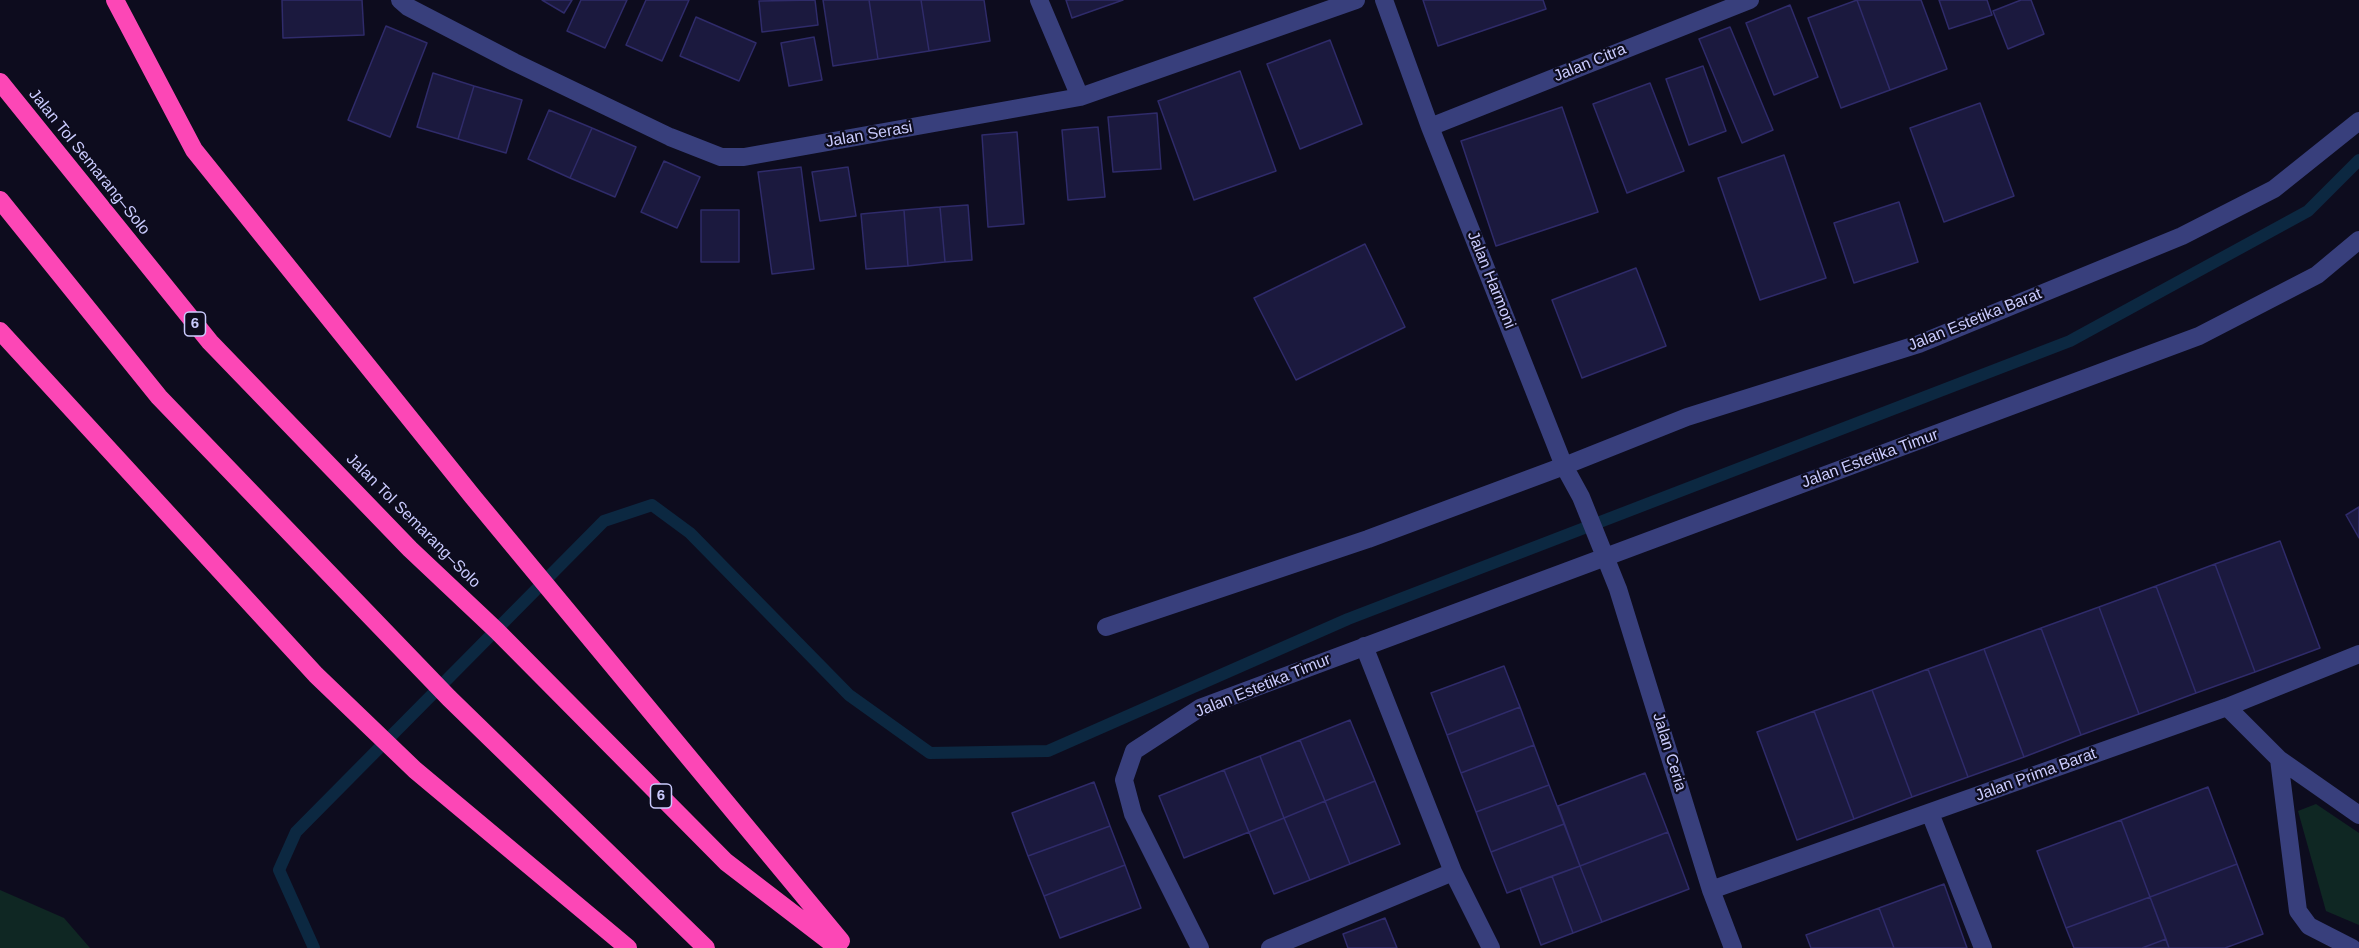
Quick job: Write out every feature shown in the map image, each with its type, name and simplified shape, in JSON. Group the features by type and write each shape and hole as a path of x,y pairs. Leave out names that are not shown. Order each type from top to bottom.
{"highway":[{"path":"115,0 194,150 473,496 847,948"},
{"name":"Jalan Tol Semarang–Solo","path":"0,82 210,342 410,549 497,631 726,862 837,948"},
{"path":"0,200 159,397 449,698 706,948"},
{"path":"0,331 316,675 415,770 628,948"}],"street":[{"name":"Jalan Serasi","path":"400,0 408,7 514,62 670,137 721,157 744,158 1080,97 1356,0"},
{"path":"1039,0 1080,97"},
{"name":"Jalan Harmoni","path":"1384,0 1430,127 1564,466 1574,484 1602,552"},
{"name":"Jalan Citra","path":"1430,127 1750,0"},
{"name":"Jalan Estetika Barat","path":"1106,627 1368,539 1564,466 1687,417 1919,344 2182,236 2274,189 2359,121"},
{"name":"Jalan Estetika Timur","path":"1200,948 1133,814 1124,780 1134,752 1200,708 1602,552 2199,336 2317,275 2359,240"},
{"name":"Jalan Ceria","path":"1602,552 1618,589 1711,890 1733,948"},
{"path":"1364,646 1453,872 1491,948"},
{"name":"Jalan Prima Barat","path":"1711,890 2227,707 2359,654"},
{"path":"2227,707 2279,759 2359,816"},
{"path":"2279,759 2298,911 2309,926 2352,948"},
{"path":"1930,813 1983,948"},
{"path":"1270,948 1453,872"}],"green space":[{"path":"2316,804 2359,833 2359,925 2326,911 2298,811"},
{"path":"0,890 64,918 90,948 0,948"}],"building":[{"path":"282,0 362,0 364,35 283,38"},
{"path":"542,0 572,0 564,13"},
{"path":"581,0 627,0 605,48 567,31"},
{"path":"646,0 689,0 662,61 626,45"},
{"path":"815,0 818,25 762,32 759,1"},
{"path":"823,0 869,0 878,59 833,66"},
{"path":"869,0 921,0 929,51 878,59"},
{"path":"921,0 984,0 990,41 929,51"},
{"path":"1066,0 1123,0 1072,18"},
{"path":"1423,0 1543,0 1546,9 1438,46"},
{"path":"1857,0 1921,0 1947,69 1890,90"},
{"path":"1857,0 1890,90 1841,108 1808,18"},
{"path":"1939,0 1987,0 1992,15 1949,29"},
{"path":"2021,0 2031,0 2044,34 2008,49 1993,11"},
{"path":"1790,5 1818,77 1774,95 1746,23"},
{"path":"696,17 756,43 739,81 680,56"},
{"path":"386,26 427,43 390,137 348,120"},
{"path":"1730,27 1773,130 1742,143 1699,39"},
{"path":"814,37 822,80 789,86 781,43"},
{"path":"1330,40 1362,124 1300,149 1267,64"},
{"path":"1703,66 1726,131 1689,145 1666,79"},
{"path":"1240,71 1276,171 1194,200 1158,101"},
{"path":"433,73 474,86 458,139 417,127"},
{"path":"1650,83 1684,171 1627,193 1593,104"},
{"path":"474,86 522,100 506,153 458,139"},
{"path":"1980,103 2014,196 1944,222 1910,128"},
{"path":"1562,107 1598,212 1496,246 1461,141"},
{"path":"549,110 592,128 570,178 528,159"},
{"path":"1157,113 1161,169 1113,172 1108,117"},
{"path":"1098,127 1105,197 1068,200 1062,130"},
{"path":"592,128 636,147 615,197 570,178"},
{"path":"1017,132 1024,224 988,227 982,135"},
{"path":"1784,155 1826,278 1760,300 1718,178"},
{"path":"664,161 700,177 677,228 641,212"},
{"path":"801,167 814,269 772,274 758,172"},
{"path":"848,167 856,216 820,221 812,172"},
{"path":"1899,202 1918,262 1854,283 1834,223"},
{"path":"968,205 972,260 945,262 940,207"},
{"path":"940,207 945,262 908,266 904,210"},
{"path":"701,210 739,210 739,262 701,262"},
{"path":"904,210 908,266 866,269 861,214"},
{"path":"1365,244 1405,327 1296,380 1254,298"},
{"path":"1636,268 1666,346 1582,378 1552,300"},
{"path":"2359,507 2359,538 2346,515"},
{"path":"2280,541 2320,648 2255,672 2215,564"},
{"path":"2215,564 2255,672 2196,693 2156,586"},
{"path":"2156,586 2196,693 2139,714 2099,607"},
{"path":"2099,607 2139,714 2081,735 2041,628"},
{"path":"2041,628 2081,735 2024,757 1984,649"},
{"path":"1984,649 2024,757 1968,777 1928,669"},
{"path":"1504,666 1520,707 1447,735 1431,693"},
{"path":"1928,669 1968,777 1912,797 1872,690"},
{"path":"1872,690 1912,797 1854,819 1814,711"},
{"path":"1520,707 1534,745 1461,773 1447,735"},
{"path":"1814,711 1854,819 1797,840 1757,732"},
{"path":"1350,720 1375,781 1325,801 1300,740"},
{"path":"1300,740 1325,801 1284,818 1260,756"},
{"path":"1534,745 1549,785 1476,812 1461,773"},
{"path":"1260,756 1284,818 1249,832 1224,770"},
{"path":"1224,770 1249,832 1184,858 1159,796"},
{"path":"1645,773 1668,832 1580,866 1558,806"},
{"path":"1375,781 1400,844 1350,864 1325,801"},
{"path":"1094,782 1110,826 1028,856 1012,813"},
{"path":"1549,785 1564,824 1491,852 1476,812"},
{"path":"2208,787 2237,864 2150,897 2121,820"},
{"path":"1325,801 1350,864 1310,880 1284,818"},
{"path":"1284,818 1310,880 1274,894 1249,832"},
{"path":"2121,820 2150,897 2066,928 2037,851"},
{"path":"1564,824 1580,866 1507,893 1491,852"},
{"path":"1110,826 1125,865 1044,896 1028,856"},
{"path":"1668,832 1689,889 1602,922 1580,866"},
{"path":"2237,864 2263,934 2225,948 2169,948 2150,897"},
{"path":"1125,865 1141,908 1060,938 1044,896"},
{"path":"1580,866 1602,922 1573,933 1552,876"},
{"path":"1552,876 1573,933 1541,945 1520,888"},
{"path":"1944,884 1967,948 1894,948 1879,908"},
{"path":"2150,897 2166,939 2142,948 2074,948 2066,928"},
{"path":"1879,908 1894,948 1811,948 1806,935"},
{"path":"1385,918 1397,948 1348,948 1343,934"},
{"path":"2166,939 2169,948 2142,948"}],"waterway":[{"path":"314,948 279,870 296,832 604,521 652,505 690,533 849,695 930,753 1048,751 1348,619 2070,341 2308,211 2359,160"}]}
